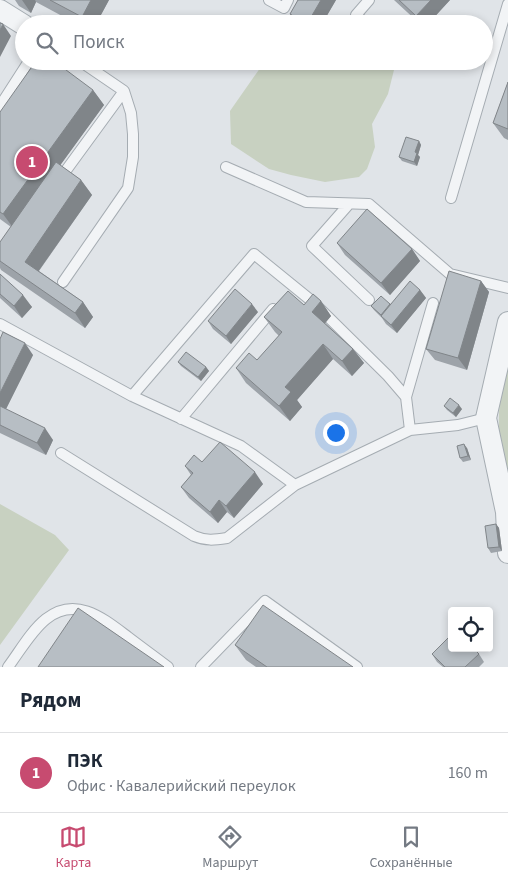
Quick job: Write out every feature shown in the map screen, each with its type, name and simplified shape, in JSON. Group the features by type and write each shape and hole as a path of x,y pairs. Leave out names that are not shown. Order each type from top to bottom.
{"street":[{"path":"0,10 15,19"},
{"path":"508,322 486,418 506,512 508,553"}],"lane":[{"path":"269,0 284,8 288,0"},
{"path":"356,15 369,0"},
{"path":"493,55 508,4"},
{"path":"0,106 23,70"},
{"path":"63,282 128,188 133,157 131,113 124,91 93,70"},
{"path":"451,198 489,70"},
{"path":"55,186 124,91"},
{"path":"226,167 306,202 370,204 450,274 508,288"},
{"path":"349,204 312,246 369,300"},
{"path":"132,396 254,254 286,292 313,302 388,376 406,397"},
{"path":"181,420 286,292"},
{"path":"410,430 406,397 433,303"},
{"path":"0,324 132,396 241,446 295,485"},
{"path":"61,453 194,536 205,540 227,538 295,485 410,430 458,424 486,418"},
{"path":"201,667 265,601 357,667"},
{"path":"8,667 45,620 55,613 69,609 82,610 100,617 168,667"}],"green space":[{"path":"259,70 394,70 388,94 372,124 375,147 367,169 359,177 325,182 269,169 231,144 230,111"},
{"path":"508,360 508,492 501,447 499,413 501,392"},
{"path":"0,504 55,535 69,550 0,645"}],"building":[{"path":"50,0 91,0 83,15 78,15"},
{"path":"298,0 321,0 312,15 290,14"},
{"path":"399,0 431,0 417,15"},
{"path":"30,70 66,70 93,90 3,214 0,212 0,112"},
{"path":"508,82 508,129 493,123"},
{"path":"406,137 419,141 414,162 399,157"},
{"path":"56,162 81,180 25,262 83,302 75,313 0,261 0,242"},
{"path":"367,209 412,249 381,283 337,243"},
{"path":"449,271 481,281 458,358 426,349"},
{"path":"0,274 23,295 14,306 0,294"},
{"path":"410,281 420,290 391,325 381,316"},
{"path":"235,289 252,304 226,336 208,321"},
{"path":"288,291 304,305 313,294 321,301 312,312 353,349 342,361 323,344 285,387 291,392 279,406 236,368 249,353 257,360 282,332 264,317"},
{"path":"381,296 390,304 381,315 371,306"},
{"path":"3,332 25,343 0,393 0,339"},
{"path":"186,352 206,367 198,377 178,362"},
{"path":"450,398 459,405 453,413 444,406"},
{"path":"0,406 45,428 37,443 0,425"},
{"path":"220,442 255,472 226,506 219,500 210,512 181,487 193,473 185,466 194,455 202,462"},
{"path":"464,444 468,456 460,458 457,446"},
{"path":"496,524 499,547 488,548 485,526"},
{"path":"263,605 353,667 267,667 235,645"},
{"path":"78,608 164,667 38,667"},
{"path":"448,638 448,652 477,652 479,654 465,667 445,667 432,654"}],"place":[{"name":"ПЭК","path":"32,162"}]}
